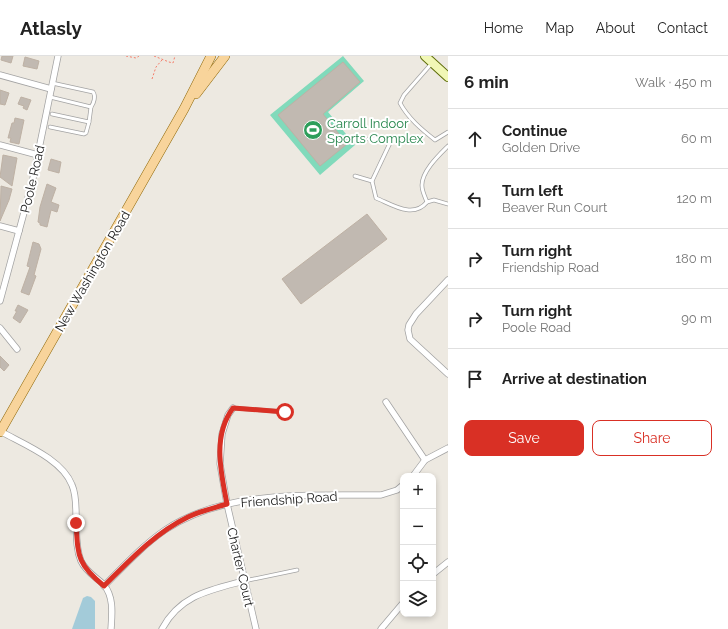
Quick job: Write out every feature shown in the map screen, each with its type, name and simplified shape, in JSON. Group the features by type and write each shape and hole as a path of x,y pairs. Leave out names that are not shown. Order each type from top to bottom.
{"main road":[{"name":"New Washington Road","path":"0,432 184,109 211,56"},
{"name":"New Washington Road","path":"184,109 225,56"},
{"path":"424,56 448,77"}],"street":[{"name":"Poole Road","path":"0,301 38,155 58,56"},
{"path":"0,75 51,89"},
{"path":"0,145 38,155"},
{"path":"0,226 19,231"},
{"path":"448,280 431,300 416,314 409,325 408,330 410,339 448,374"},
{"path":"0,328 17,348"},
{"path":"386,402 425,460"},
{"name":"Charter Court","path":"233,408 224,424 220,445 221,472 244,581 256,629"},
{"path":"0,432 55,462 66,472 75,493 77,542 80,557 86,570 104,586 111,598 111,629"},
{"path":"415,473 425,460 448,448"},
{"name":"Friendship Road","path":"104,586 140,551 165,530 188,517 203,511 227,504 252,500 290,497 382,495 400,488"},
{"path":"436,572 448,562"},
{"path":"162,629 173,612 193,596 244,581"},
{"path":"381,629 400,607"}],"lane":[{"path":"432,63 404,95 400,103 405,112 435,140 448,132"},
{"path":"50,127 84,134 86,133 90,122 91,107 95,98 95,94 93,92 52,83"},
{"path":"50,97 91,107"},
{"path":"52,114 90,122"},
{"path":"368,139 384,138 390,144 372,181 376,198 408,211 415,210 422,207 426,202 434,200 448,204"},
{"path":"426,202 422,186 423,176 437,157 448,146"},
{"path":"355,176 372,181"},
{"path":"233,408 285,412"},
{"path":"244,581 297,570"}],"path":[{"path":"126,56 136,58 139,56"},
{"path":"154,56 173,63 176,56"},
{"path":"152,79 156,68 162,60"}],"green space":[{"name":"Carroll Indoor Sports Complex","path":"343,56 364,81 328,112 355,145 320,175 270,115"}],"water":[{"path":"87,596 91,597 95,601 95,629 72,629 83,598"}],"building":[{"path":"2,56 13,56 11,63 1,60"},
{"path":"25,57 39,61 37,69 23,66"},
{"name":"Carroll Indoor Sports Complex","path":"343,62 360,82 323,114 347,144 320,166 278,115"},
{"path":"0,90 9,93 5,105 0,104"},
{"path":"21,97 31,100 27,110 23,108 24,106 18,104"},
{"path":"15,118 24,120 19,144 10,142 11,138 8,138"},
{"path":"3,155 17,158 12,186 0,177"},
{"path":"51,159 61,162 59,173 48,170"},
{"path":"47,184 56,188 51,202 59,205 57,212 51,210 47,227 40,225 38,222 40,207"},
{"path":"1,186 12,189 0,221"},
{"path":"367,214 387,239 301,304 282,279"},
{"path":"33,242 39,244 41,249 34,275 36,276 29,295 21,292 30,267 27,266"},
{"path":"18,305 28,310 20,323 13,318 17,311 15,311"},
{"path":"0,356 9,365 4,371 0,367"}],"place":[{"name":"Carroll Indoor Sports Complex","path":"313,130"}],"route":[{"path":"76,523 78,551 81,561 90,574 104,586 150,541 165,530 188,517 227,504 220,464 220,445 224,424 233,408 285,412"}]}
